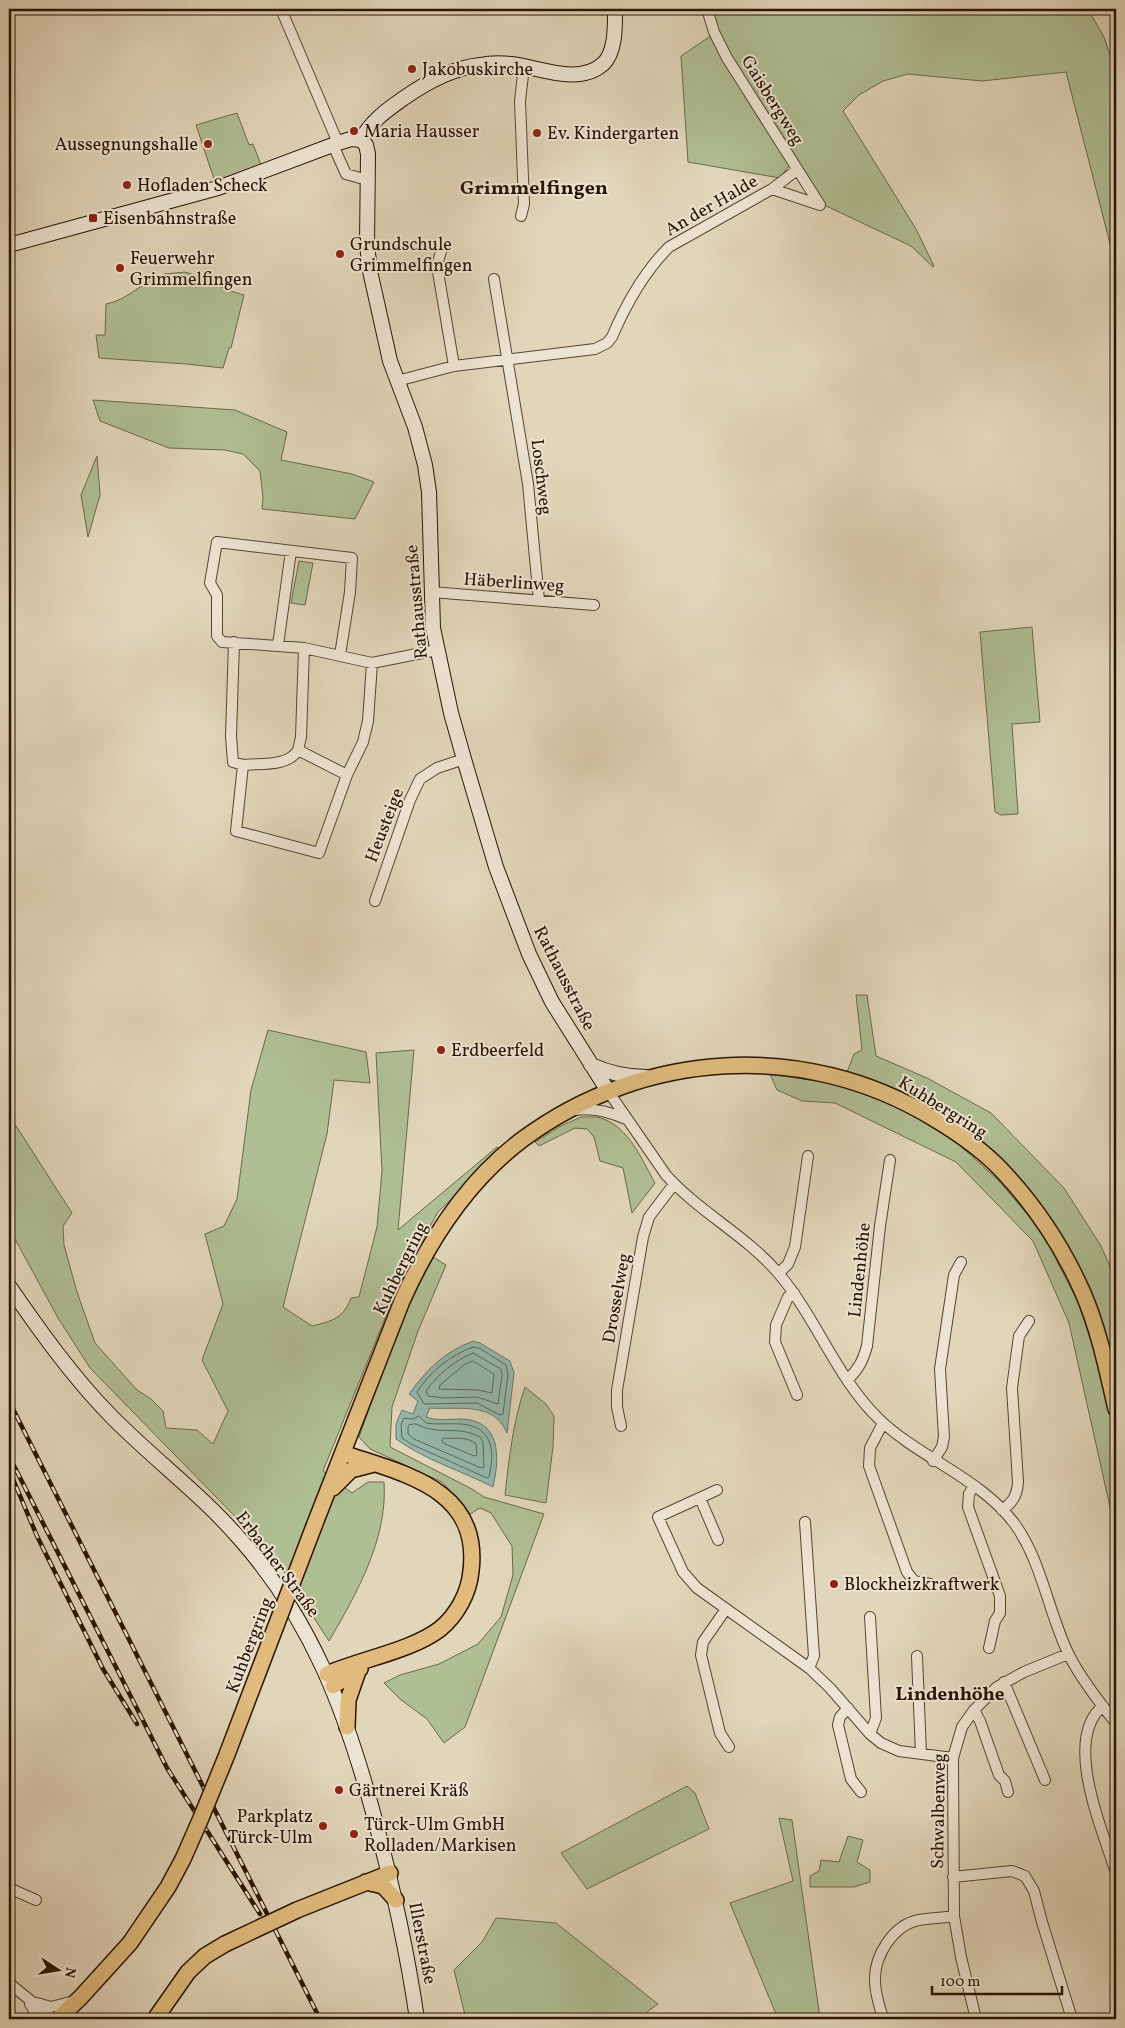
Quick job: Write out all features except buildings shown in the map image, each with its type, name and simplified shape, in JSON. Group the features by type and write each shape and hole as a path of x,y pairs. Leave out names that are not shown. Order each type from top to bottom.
{"main road":[{"name":"Kuhbergring","path":"58,2019 81,1998 130,1943 168,1887 183,1859 226,1758 402,1301 436,1233 455,1206 482,1175 523,1140 564,1112 608,1091 648,1077 682,1070 748,1066 807,1070 842,1078 877,1089 912,1105 954,1131 983,1153 1006,1175 1048,1228 1066,1257 1084,1295 1100,1341 1116,1409"},
{"path":"330,1680 372,1658 415,1642 439,1629 458,1609 470,1584 473,1556 467,1529 453,1505 432,1487 406,1474 343,1453"},
{"path":"324,1500 337,1482 346,1474 359,1467 376,1464"},
{"path":"330,1680 358,1671 372,1658"},
{"path":"347,1727 348,1700 358,1671"},
{"path":"155,2019 188,1972 205,1956 225,1944 297,1910 390,1874"},
{"path":"366,1882 382,1886 396,1900"}],"street":[{"path":"281,9 346,174 360,178 369,178"},
{"path":"9,245 218,188 335,144 351,139 361,140 370,125 383,113 411,94 446,74 461,68 487,64 511,64 565,74 590,71 602,64 608,57 612,43 615,9"},
{"name":"Gaisbergweg","path":"707,9 714,32 727,58 820,205 772,189"},
{"path":"521,216 524,204 520,101 524,66"},
{"name":"Rathausstraße","path":"361,140 366,145 368,154 367,244 370,271 390,360 415,427 425,464 428,492 431,592 437,650 451,713 496,867 516,923 552,1002 608,1091"},
{"name":"An der Halde","path":"397,381 454,366 595,349 607,343 612,337 635,291 657,259 669,247 772,189 797,170"},
{"path":"441,251 437,266 454,366"},
{"path":"494,279 508,358"},
{"name":"Loschweg","path":"508,358 528,484 539,600"},
{"path":"340,655 350,592 352,558 217,542 210,584 217,595 217,636 222,642 278,644 340,655 372,663 437,650"},
{"path":"278,644 291,551"},
{"name":"Häberlinweg","path":"431,592 594,605"},
{"path":"234,642 231,736 233,762 243,765 284,761 294,757 298,750 301,738 304,648"},
{"path":"243,765 236,831 319,853 363,742 368,721 372,663"},
{"path":"298,750 348,776"},
{"name":"Heusteige","path":"375,901 410,800 420,779 437,768 464,760"},
{"path":"591,1066 613,1074 630,1077 648,1077"},
{"path":"608,1091 674,1184 715,1219 746,1242 779,1273 794,1293 869,1410 933,1461 974,1486 1013,1522 1024,1540 1068,1654 1116,1723"},
{"path":"564,1112 580,1109 596,1110 628,1120"},
{"path":"779,1273 788,1264 794,1247 808,1156"},
{"name":"Lindenhöhe","path":"848,1379 858,1371 864,1359 867,1346 880,1226 890,1160"},
{"name":"Drosselweg","path":"621,1426 618,1390 643,1237 649,1217 674,1184"},
{"path":"933,1461 942,1447 944,1437 940,1369 954,1275 961,1262"},
{"name":"Erbacher Straße","path":"9,1286 75,1376 110,1416 204,1501 240,1539 298,1618 330,1680 347,1727 364,1776 390,1874"},
{"path":"794,1293 788,1297 776,1325 775,1342 797,1395"},
{"path":"1002,1510 1012,1503 1018,1493 1012,1388 1019,1336 1029,1321"},
{"path":"883,1423 868,1456 874,1486 907,1572 914,1581 930,1584"},
{"path":"974,1486 969,1494 968,1507 1000,1596 1000,1613 995,1622 989,1648"},
{"path":"717,1490 658,1517 683,1572 696,1588 809,1668 870,1734 891,1748 953,1758"},
{"path":"700,1498 718,1540"},
{"path":"805,1522 812,1541 814,1656 809,1668"},
{"path":"726,1609 703,1642 701,1655 720,1734 729,1747"},
{"path":"870,1617 875,1633 876,1718 870,1734"},
{"name":"Schwalbenweg","path":"976,2019 961,1956 954,1916 953,1758 962,1727 974,1710 1004,1682 1068,1654"},
{"path":"921,1754 917,1660 928,1662"},
{"path":"1004,1682 1045,1780"},
{"path":"1103,1706 1090,1719 1086,1734 1084,1756 1086,1772 1116,1873"},
{"path":"848,1708 840,1717 838,1725 850,1779 860,1792"},
{"path":"974,1710 980,1721 999,1775 1005,1781 1008,1792"},
{"path":"953,1877 1012,1872 1025,1876 1034,1891 1072,2019"},
{"name":"Illerstraße","path":"390,1874 409,1963 417,2019"},
{"path":"9,1888 36,1900"},
{"path":"884,2019 875,1981 882,1951 891,1938 904,1927 918,1920 954,1916"},
{"path":"9,1983 53,2019"},
{"path":"27,1998 45,2006 51,2006 70,2003 81,1998"},
{"path":"27,1998 39,2019"}],"green space":[{"path":"710,9 1088,9 1104,37 1116,73 1116,267 1066,72 982,81 908,74 883,81 859,95 843,111 916,229 933,267 911,246 822,204 734,65 716,30"},
{"path":"712,35 790,164 780,178 688,162 681,56"},
{"path":"237,113 249,145 253,144 263,170 216,185 196,125"},
{"path":"185,272 244,295 231,348 229,348 223,368 99,358 96,335 105,335 106,304 121,299 157,277 165,274"},
{"path":"93,400 235,410 287,432 281,460 352,474 374,482 355,519 262,509 263,498 260,471 243,454 225,450 169,448 100,421"},
{"path":"97,456 100,495 88,537 81,495"},
{"path":"299,561 313,563 305,605 291,603"},
{"path":"1032,627 1040,722 1012,724 1018,814 1001,815 995,812 980,632"},
{"path":"856,995 867,995 876,1056 927,1078 991,1113 1064,1188 1101,1246 1116,1280 1116,1389 1104,1338 1006,1165 980,1140 910,1096 847,1072 854,1054 862,1050"},
{"path":"268,1030 366,1052 370,1083 334,1080 327,1134 283,1307 312,1326 336,1318 344,1311 351,1298 359,1297 377,1227 382,1171 376,1053 414,1050 398,1230 497,1147 501,1151 438,1212 399,1284 323,1471 352,1493 368,1482 384,1482 384,1503 376,1544 360,1584 329,1641 283,1570 257,1539 90,1368 58,1318 9,1228 9,1115 72,1213 63,1226 64,1245 77,1292 95,1343 137,1390 151,1399 163,1411 166,1428 197,1430 213,1444 228,1411 202,1360 223,1304 205,1234 224,1226 237,1199 251,1090"},
{"path":"770,1074 823,1082 879,1097 946,1133 997,1179 1041,1230 1078,1302 1105,1382 1116,1438 1116,1534 1069,1323 1033,1241 956,1162 835,1103 802,1101 777,1090"},
{"path":"581,1117 601,1118 611,1122 627,1136 655,1183 632,1213 623,1168 600,1161 594,1137 587,1129 575,1128 539,1146 535,1142 561,1126"},
{"path":"433,1257 446,1265 418,1331 392,1407 390,1447 484,1497 544,1514 465,1727 444,1743 427,1719 400,1699 384,1683 400,1675 439,1664 478,1644 501,1617 513,1575 512,1546 491,1513 480,1508 470,1514 442,1482 370,1449 359,1437 399,1324"},
{"path":"525,1387 546,1404 554,1416 553,1447 546,1503 505,1495 514,1427"},
{"path":"687,1786 695,1793 709,1829 587,1889 561,1853"},
{"path":"779,1818 792,1820 820,2018 778,2019 730,1903 793,1881"},
{"path":"848,1836 863,1840 857,1862 870,1870 870,1882 854,1887 810,1887 810,1876 819,1871 821,1860 839,1862"},
{"path":"496,1918 556,1923 658,2004 637,2019 466,2019 454,1970 482,1942"}],"water":[{"path":"473,1341 480,1343 510,1361 514,1373 507,1433 501,1423 493,1416 474,1409 430,1408 426,1417 474,1421 484,1426 491,1433 495,1442 497,1464 493,1487 431,1459 396,1439 396,1424 402,1410 413,1414 418,1401 409,1394 415,1385 444,1356"}],"railway":[{"path":"9,1401 320,2019"},
{"path":"9,1456 167,1768 260,1914"},
{"path":"10,1472 37,1536 103,1669 137,1724"}],"place":[{"name":"Jakobuskirche","path":"412,69"},
{"name":"Maria Hausser","path":"354,131"},
{"name":"Ev. Kindergarten","path":"537,133"},
{"name":"Aussegnungshalle","path":"208,144"},
{"name":"Hofladen Scheck","path":"127,185"},
{"name":"Eisenbahnstraße","path":"93,218"},
{"name":"Grundschule Grimmelfingen","path":"340,254"},
{"name":"Feuerwehr Grimmelfingen","path":"120,268"},
{"name":"Erdbeerfeld","path":"441,1050"},
{"name":"Blockheizkraftwerk","path":"834,1584"},
{"name":"Gärtnerei Kräß","path":"339,1790"},
{"name":"Parkplatz Türck-Ulm","path":"323,1826"},
{"name":"Türck-Ulm GmbH Rolladen/Markisen","path":"354,1834"}],"district":[{"name":"Grimmelfingen","path":"534,187"},
{"name":"Lindenhöhe","path":"950,1693"}]}
